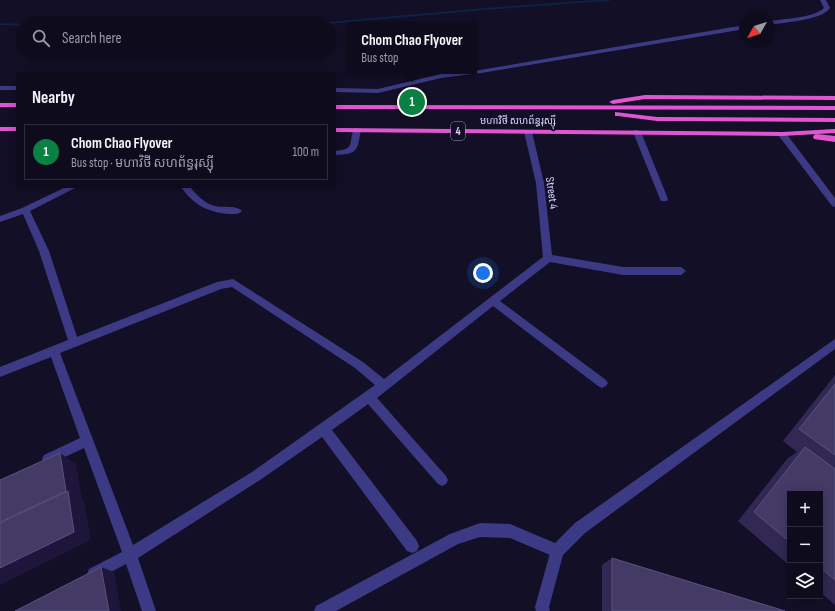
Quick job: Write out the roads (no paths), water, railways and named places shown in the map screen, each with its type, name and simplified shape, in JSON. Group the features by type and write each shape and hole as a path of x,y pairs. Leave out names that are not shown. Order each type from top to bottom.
{"highway":[{"path":"572,108 645,97 835,98"},
{"path":"0,105 16,105"},
{"name":"មហាវិថី សហព័ន្ធរុស្ស៊ី","path":"336,107 572,108"},
{"path":"572,108 835,108"},
{"path":"572,108 656,119 835,120"},
{"path":"0,128 16,129"},
{"name":"មហាវិថី សហព័ន្ធរុស្ស៊ី","path":"336,130 782,134"},
{"path":"782,134 835,131"},
{"path":"782,134 835,139"}],"street":[{"path":"775,22 819,14 827,8 823,0"},
{"path":"477,72 739,28"},
{"path":"336,90 378,91 441,76 457,74"},
{"path":"0,88 16,88"},
{"path":"336,153 349,152 354,148 357,130"},
{"name":"Street 4","path":"528,132 540,183 548,258"},
{"path":"637,132 664,199"},
{"path":"782,134 835,204"},
{"path":"0,219 25,210 71,188"},
{"path":"187,188 199,203 214,210 238,211"},
{"path":"25,210 44,251 74,342"},
{"path":"83,580 130,555 256,476 323,428 370,397 548,258 623,271 681,271"},
{"path":"0,372 220,285 233,282 359,365 384,386"},
{"path":"493,301 602,383"},
{"path":"543,611 542,607 558,551 580,528 835,343"},
{"path":"54,350 130,555 149,611"},
{"path":"370,397 442,480"},
{"path":"323,428 412,546"},
{"path":"34,465 88,440"},
{"path":"321,611 455,539 480,530 510,531 558,551"}],"waterway":[{"path":"336,22 609,0"},
{"path":"0,24 16,25"}],"place":[{"name":"Chom Chao Flyover","path":"412,102"}]}
